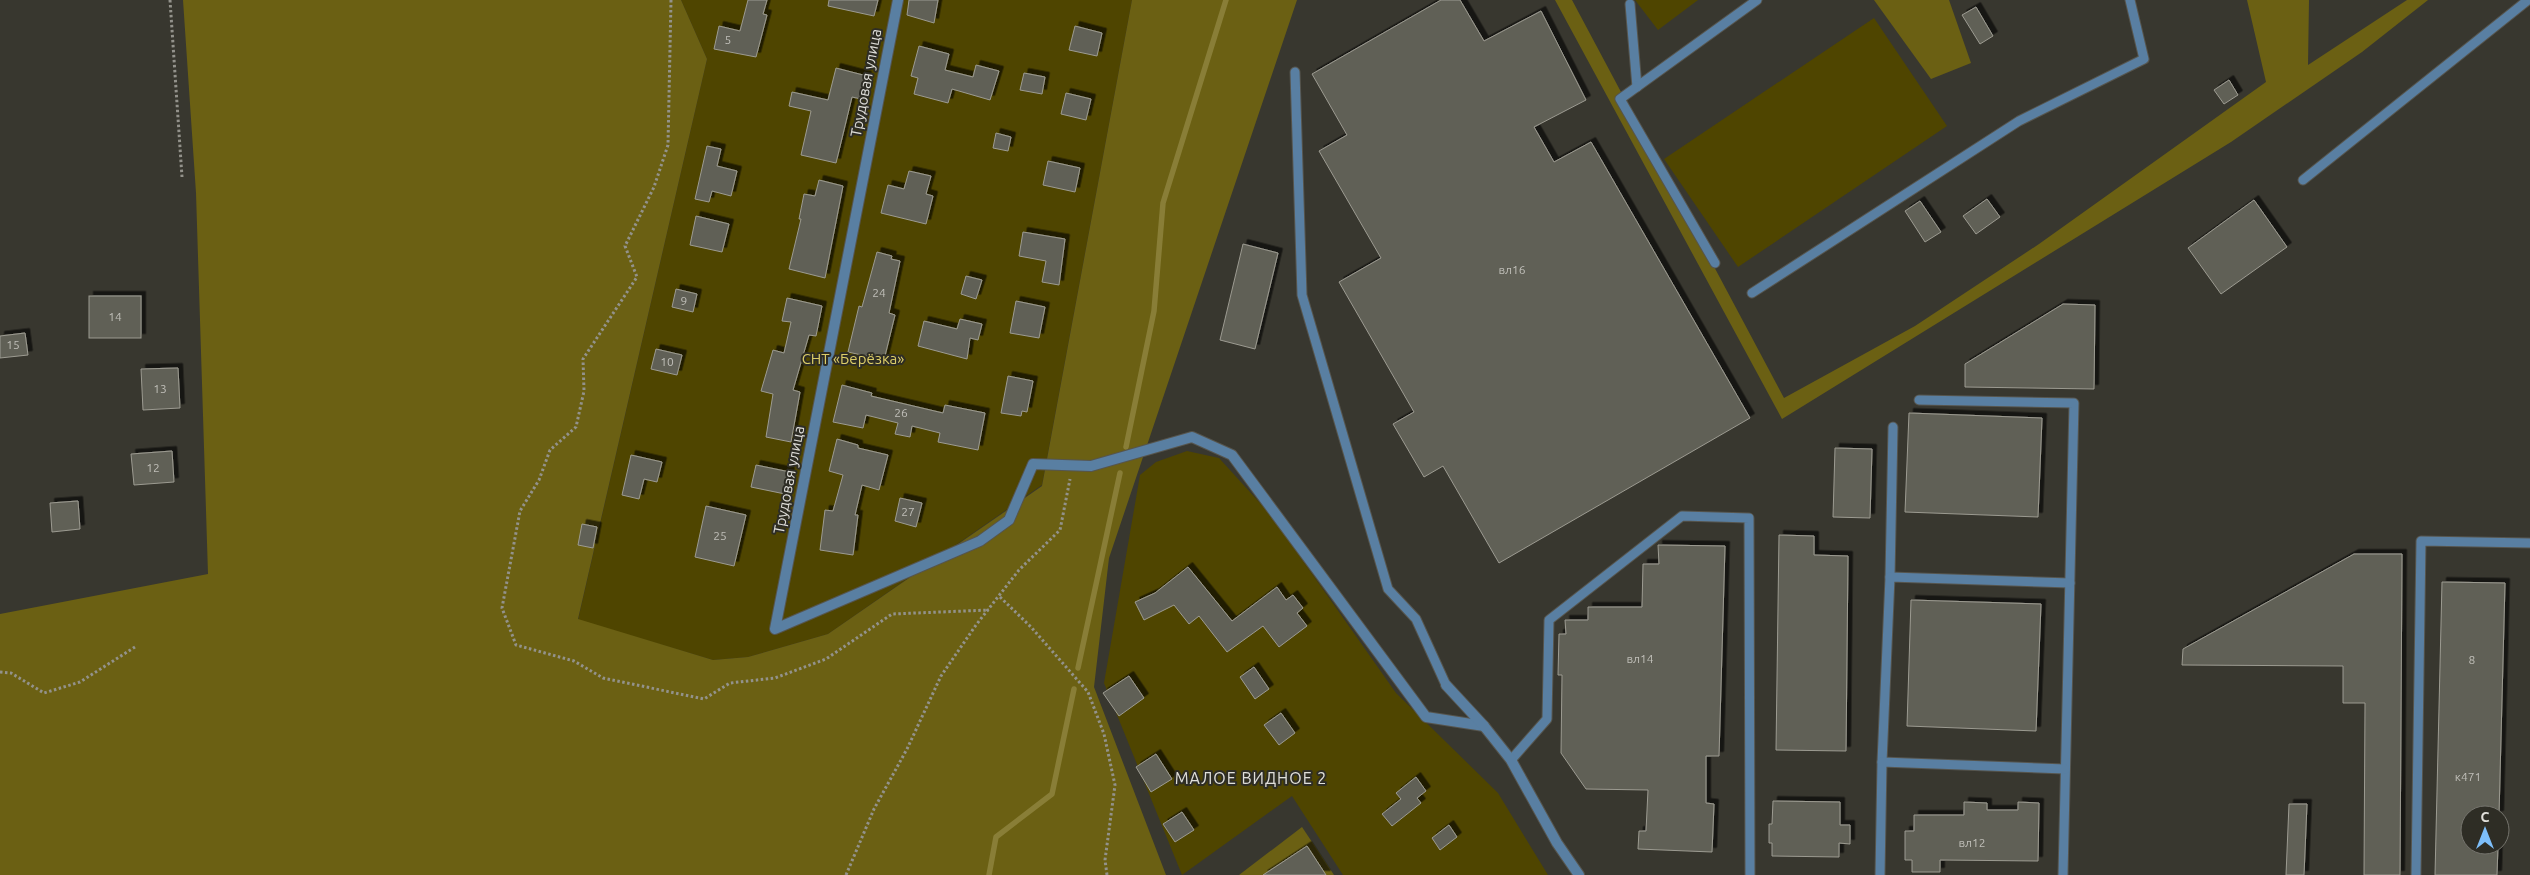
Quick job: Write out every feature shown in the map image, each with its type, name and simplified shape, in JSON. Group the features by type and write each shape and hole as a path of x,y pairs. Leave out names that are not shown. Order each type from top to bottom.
{"street":[{"name":"Трудовая улица","path":"898,0 775,629 980,541 1009,520 1033,464 1091,466"},
{"path":"1091,466 1192,436 1232,455 1426,717 1484,726"},
{"path":"1446,685 1484,726 1511,760 1557,843 1580,875"}],"lane":[{"path":"1715,262 1620,99 1757,0"},
{"path":"1752,293 2019,120 2144,59 2130,0"},
{"path":"2303,180 2528,0"},
{"path":"1630,4 1637,87"},
{"path":"1295,72 1302,295 1388,589 1416,619 1446,685"},
{"path":"1919,400 2074,403 2063,875"},
{"path":"1880,875 1893,427"},
{"path":"1511,760 1547,719 1549,620 1682,516 1749,518 1750,875"},
{"path":"2416,875 2421,541 2530,543"},
{"path":"1890,577 2070,583"},
{"path":"1882,762 2065,769"}],"path":[{"path":"170,0 182,177"},
{"path":"671,0 668,145 654,187 625,246 637,276 583,359 584,391 576,427 550,450 539,480 520,511 502,608 516,645 574,661 603,678 704,699 730,684 775,678 826,659 892,614 989,610"},
{"path":"846,875 874,809 907,749 941,676 1019,570 1060,530 1070,478 1091,466"},
{"path":"1000,597 1032,627 1088,692 1104,734 1115,785 1105,860 1107,875"},
{"path":"0,672 11,672 44,693 80,682 135,647"}],"green space":[{"name":"СНТ «Берёзка»","path":"681,0 1132,0 1042,485 828,634 748,657 713,660 578,620 707,59"},
{"path":"1635,0 1698,0 1658,30"},
{"path":"1874,18 1947,126 1738,267 1664,159"},
{"path":"1187,451 1219,458 1270,514 1396,693 1498,793 1548,875 1343,875 1292,796 1182,875 1104,683 1140,475 1156,462"}],"shaded area":[{"path":"183,0 681,0 707,59 578,619 713,660 748,657 828,634 1042,486 1132,0 1297,0 1109,558 1094,687 1166,875 0,875 0,614 208,574 196,193"},
{"path":"1555,0 1572,0 1784,398 1915,326 2039,244 2266,82 2247,0 2309,0 2308,65 2407,0 2428,0 2362,52 2231,142 1782,419"},
{"path":"1874,0 1949,0 1971,63 1931,79"},
{"path":"1302,827 1334,875 1239,875"}],"building":[{"path":"748,0 767,0 763,14 767,15 756,57 714,49 719,26 740,31"},
{"path":"829,0 878,0 874,16 828,6"},
{"path":"909,0 938,0 934,23 907,15"},
{"path":"1441,0 1460,0 1484,41 1541,11 1586,100 1534,127 1554,162 1591,142 1750,418 1499,563 1443,466 1424,477 1393,424 1414,412 1339,282 1381,258 1319,151 1347,135 1312,74"},
{"path":"1976,7 1993,36 1980,44 1962,15"},
{"path":"1075,26 1102,33 1097,56 1069,50"},
{"path":"919,46 949,54 945,70 973,77 976,65 999,71 990,100 952,89 948,103 914,94 918,78 911,76"},
{"path":"836,68 867,76 861,99 852,97 836,163 801,155 811,111 789,106 792,92 828,100"},
{"path":"1024,73 1045,77 1042,94 1020,90"},
{"path":"2229,80 2238,95 2224,104 2214,90"},
{"path":"1066,93 1091,99 1086,120 1061,114"},
{"path":"996,133 1011,137 1008,151 993,148"},
{"path":"707,146 721,149 717,166 737,171 731,196 712,191 709,202 695,199"},
{"path":"1048,161 1080,168 1075,192 1043,185"},
{"path":"909,171 931,176 926,194 933,196 926,224 881,213 888,185 904,189"},
{"path":"819,180 843,186 825,278 789,269 801,219 799,219 804,194 815,196"},
{"path":"1987,199 2000,217 1976,234 1963,216"},
{"path":"2254,200 2287,247 2221,294 2188,248"},
{"path":"1920,201 1941,232 1925,242 1905,211"},
{"path":"696,216 729,224 722,252 690,245"},
{"path":"1023,232 1065,239 1059,285 1042,282 1046,261 1019,256"},
{"path":"1243,244 1278,253 1255,349 1220,340"},
{"path":"877,252 892,256 891,259 900,261 889,313 895,315 884,360 848,352 859,306 862,307"},
{"path":"966,276 982,280 976,299 961,294"},
{"path":"676,289 697,294 693,312 672,307"},
{"path":"89,296 141,296 141,338 89,338"},
{"path":"787,298 822,306 816,336 809,335 793,390 800,392 791,442 766,437 773,394 761,391 773,350 784,353 791,322 782,321"},
{"path":"1016,301 1045,307 1039,338 1010,333"},
{"path":"2063,304 2095,305 2094,389 1965,387 1965,364"},
{"path":"960,319 982,324 978,340 970,338 967,359 918,346 924,321 957,329"},
{"path":"25,333 28,355 0,358 0,336"},
{"path":"656,349 682,355 677,375 651,369"},
{"path":"178,368 180,408 143,410 141,369"},
{"path":"1008,376 1033,381 1027,412 1022,411 1021,416 1001,413"},
{"path":"842,385 872,393 871,396 943,413 945,405 985,413 978,450 938,442 940,433 912,426 910,437 895,434 898,423 866,415 863,428 833,422"},
{"path":"1909,413 2042,418 2038,517 1905,512"},
{"path":"837,439 858,445 858,448 888,455 879,490 862,485 855,515 858,515 853,555 820,550 825,510 833,511 843,475 829,471"},
{"path":"1835,448 1872,449 1870,518 1833,517"},
{"path":"172,451 174,482 134,485 131,454"},
{"path":"631,455 662,462 657,482 644,479 639,499 622,495"},
{"path":"756,465 790,472 785,494 751,487"},
{"path":"900,498 922,503 916,527 895,521"},
{"path":"78,501 80,529 52,532 50,503"},
{"path":"706,506 746,515 734,566 695,557"},
{"path":"582,524 597,527 593,548 578,545"},
{"path":"1779,535 1814,536 1814,555 1848,556 1846,751 1776,750"},
{"path":"1658,545 1725,546 1719,756 1706,756 1706,803 1714,804 1712,852 1638,849 1639,831 1646,831 1648,790 1586,789 1561,753 1562,675 1558,675 1559,634 1566,634 1565,620 1588,620 1588,607 1642,607 1643,564 1659,564"},
{"path":"2354,554 2402,554 2400,875 2364,875 2365,703 2343,703 2343,666 2182,665 2183,649"},
{"path":"1188,567 1232,621 1277,587 1286,600 1293,595 1303,608 1297,613 1307,626 1279,647 1263,626 1227,652 1199,616 1189,624 1174,605 1144,620 1135,602 1155,593"},
{"path":"2442,582 2505,583 2499,805 2460,805 2460,855 2498,855 2497,875 2435,875"},
{"path":"1911,600 2041,604 2036,731 1907,726"},
{"path":"1254,667 1269,689 1255,699 1240,677"},
{"path":"1129,676 1144,698 1119,716 1103,693"},
{"path":"1281,713 1295,733 1279,745 1264,725"},
{"path":"1156,754 1172,779 1151,792 1136,767"},
{"path":"1416,777 1426,791 1417,798 1421,803 1392,826 1382,814 1401,799 1396,793"},
{"path":"1773,801 1840,802 1840,825 1850,825 1850,844 1839,843 1839,857 1772,856 1772,843 1769,843 1769,824 1772,824"},
{"path":"1964,802 1987,803 1987,810 2018,810 2018,802 2039,803 2038,861 1940,860 1940,872 1912,872 1912,860 1905,860 1905,831 1914,831 1914,815 1964,815"},
{"path":"2289,804 2307,804 2304,875 2286,875"},
{"path":"1182,812 1194,830 1175,842 1163,824"},
{"path":"1449,825 1457,837 1440,850 1432,838"},
{"path":"1307,846 1326,875 1263,875"}],"waterway":[{"path":"1126,447 1154,311 1163,203 1226,0"},
{"path":"1078,668 1120,473"},
{"path":"989,875 996,837 1052,794 1074,689"}],"district":[{"name":"МАЛОЕ ВИДНОЕ 2","path":"1251,778"}]}
